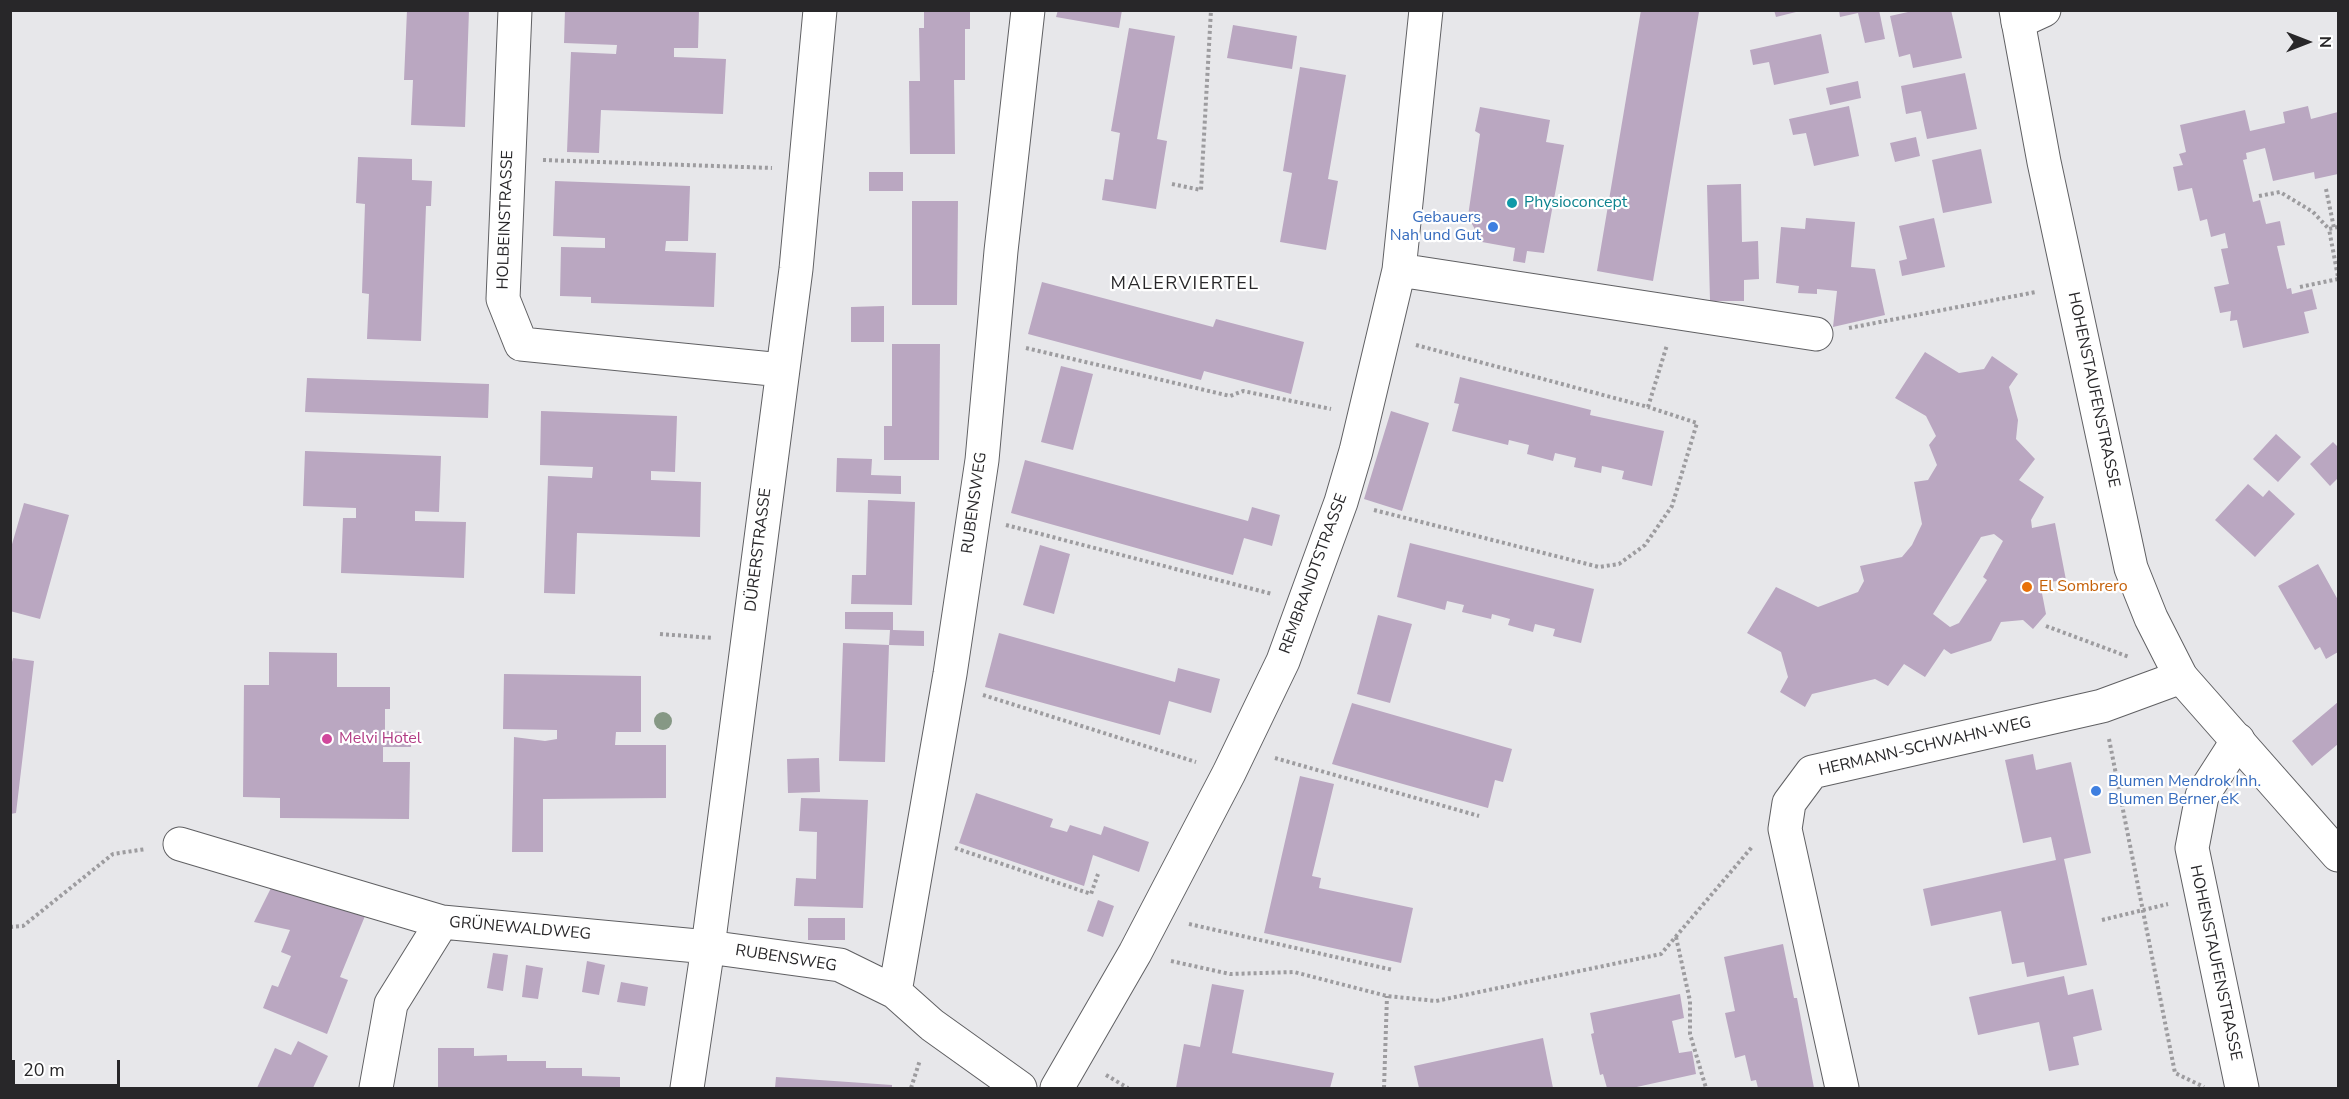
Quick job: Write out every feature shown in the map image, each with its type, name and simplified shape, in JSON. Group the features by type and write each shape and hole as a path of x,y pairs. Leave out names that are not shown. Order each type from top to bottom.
{"street":[{"name":"HOLBEINSTRASSE","path":"515,10 503,299 521,344 782,370"},
{"name":"DÜRERSTRASSE","path":"687,1089 708,947 782,370 805,170 820,10"},
{"name":"RUBENSWEG","path":"895,992 948,684 982,460 1028,10"},
{"name":"REMBRANDTSTRASSE","path":"1057,1089 1135,953 1152,916 1235,761 1283,661 1341,502 1399,270 1426,10"},
{"name":"HOHENSTAUFENSTRASSE","path":"2026,14 2071,286 2131,568 2151,618 2181,676 2338,855"},
{"path":"1399,270 1816,334"},
{"name":"HERMANN-SCHWAHN-WEG","path":"1842,1089 1785,829 1789,803 1812,772 2102,706 2181,676"},
{"name":"HOHENSTAUFENSTRASSE","path":"2238,740 2202,796 2192,848 2242,1089"},
{"path":"180,844 442,922"},
{"name":"GRÜNEWALDWEG","path":"376,1089 391,1004 442,922 708,947"},
{"name":"RUBENSWEG","path":"708,947 840,966 895,992 932,1025 1020,1089"}],"path":[{"path":"1172,184 1201,190 1211,10"},
{"path":"509,158 805,170"},
{"path":"2300,287 2338,278 2334,228 2326,189"},
{"path":"2259,196 2280,192 2334,228"},
{"path":"1816,334 2071,286"},
{"path":"1648,407 1677,313"},
{"path":"1341,502 1599,567 1619,564 1645,545 1672,506 1697,423 1648,407 1381,336"},
{"path":"993,340 1230,396 1243,391 1364,416"},
{"path":"973,517 1305,602"},
{"path":"2046,626 2181,676"},
{"path":"660,634 747,641"},
{"path":"948,684 1235,761 1479,816"},
{"path":"2102,706 2175,1073 2204,1085 2204,1089"},
{"path":"1135,953 1230,974 1294,972 1387,996 1418,1001 1458,996 1661,954 1766,830 1785,829"},
{"path":"921,837 1091,894 1098,874"},
{"path":"10,927 23,926 113,854 180,844"},
{"path":"2102,920 2201,896"},
{"path":"1152,916 1393,970"},
{"path":"1676,936 1690,1001 1690,1034 1706,1089"},
{"path":"1384,1089 1387,996"}],"building":[{"path":"407,10 469,10 465,127 411,125 413,80 404,80"},
{"path":"565,10 699,10 698,48 674,48 674,57 726,59 723,114 601,110 599,153 567,152 571,52 616,54 617,45 564,43"},
{"path":"924,10 970,10 970,29 965,29 965,80 954,80 955,154 910,154 909,81 920,81 919,28 924,28"},
{"path":"1058,10 1122,10 1119,28 1056,17"},
{"path":"1641,10 1699,12 1653,281 1597,271"},
{"path":"1774,10 1800,10 1800,11 1776,17"},
{"path":"1839,10 1879,10 1885,39 1865,43 1858,13 1840,17"},
{"path":"1917,10 1951,10 1962,58 1913,68 1910,54 1899,57 1890,16"},
{"path":"1233,25 1297,36 1292,69 1227,58"},
{"path":"1129,28 1175,36 1157,139 1167,141 1156,209 1102,200 1105,179 1113,180 1120,133 1111,131"},
{"path":"1821,34 1829,73 1774,85 1769,62 1753,65 1750,50"},
{"path":"1300,67 1346,75 1328,179 1338,181 1326,250 1280,242 1292,173 1283,171"},
{"path":"1965,73 1977,129 1927,139 1921,111 1906,114 1901,86"},
{"path":"1858,81 1861,98 1830,105 1826,88"},
{"path":"1849,106 1859,156 1814,166 1806,133 1793,135 1789,119"},
{"path":"2308,106 2311,119 2338,112 2338,174 2315,179 2314,172 2273,181 2265,148 2246,153 2247,159 2243,160 2253,202 2260,200 2266,224 2280,221 2285,245 2277,246 2287,289 2291,288 2292,294 2312,289 2317,309 2304,312 2309,333 2243,348 2237,320 2230,321 2231,311 2220,313 2214,287 2229,284 2221,249 2228,248 2225,233 2211,237 2207,219 2200,221 2192,188 2178,191 2173,167 2183,165 2179,154 2186,152 2180,125 2245,110 2250,131 2285,123 2283,112"},
{"name":"Physioconcept","path":"1480,107 1550,120 1546,142 1564,145 1544,253 1527,251 1525,263 1513,261 1515,248 1482,242 1472,224 1467,223 1480,134 1475,131"},
{"path":"1916,137 1920,156 1895,162 1890,143"},
{"path":"1981,149 1992,203 1943,213 1932,160"},
{"path":"358,157 412,159 412,180 432,181 431,206 426,206 421,341 367,339 369,294 362,293 365,204 356,203"},
{"path":"869,172 903,172 903,191 869,191"},
{"path":"555,181 690,186 688,241 666,241 665,251 716,253 714,307 591,303 591,297 560,296 561,247 605,248 605,238 553,236"},
{"path":"1741,184 1742,242 1758,241 1759,279 1744,280 1744,301 1710,301 1707,185"},
{"path":"912,201 958,201 957,305 912,305"},
{"path":"1806,218 1855,222 1851,267 1875,269 1885,315 1833,327 1837,291 1817,289 1817,294 1798,293 1799,286 1776,283 1781,227 1805,229"},
{"path":"1934,218 1945,267 1902,276 1899,261 1907,259 1899,226"},
{"path":"1042,282 1213,327 1216,319 1304,342 1291,394 1204,371 1201,380 1028,334"},
{"path":"884,306 884,342 851,342 851,307"},
{"path":"892,344 940,344 939,460 884,460 884,426 892,426"},
{"path":"1925,352 1959,373 1984,369 1992,356 2018,374 2009,387 2018,420 2016,439 2035,459 2019,480 2044,497 2031,520 2032,528 2055,523 2066,580 2040,583 2046,614 2033,629 2023,620 2001,622 1991,641 1951,654 1944,649 1925,677 1904,664 1888,686 1875,679 1812,694 1805,707 1780,692 1788,677 1781,652 1747,633 1776,587 1818,607 1858,592 1864,581 1860,566 1902,557 1912,545 1922,524 1914,482 1928,480 1937,465 1929,445 1936,436 1926,416 1895,398","holes":["1994,534 2003,541 1983,577 1987,580 1959,623 1950,627 1933,614 1981,537"]},
{"path":"1061,366 1093,374 1073,450 1041,442"},
{"path":"1460,377 1591,410 1590,415 1664,431 1652,486 1622,479 1624,471 1602,466 1601,473 1574,467 1576,458 1555,453 1553,461 1527,454 1529,445 1509,440 1508,445 1452,431 1459,404 1454,403"},
{"path":"307,378 489,384 488,418 305,412"},
{"path":"541,411 677,416 675,472 651,471 651,480 701,482 700,537 577,533 575,594 544,593 548,476 592,478 593,467 540,465"},
{"path":"1391,411 1429,423 1402,511 1364,499"},
{"path":"2276,434 2301,457 2278,482 2253,459"},
{"path":"2333,442 2338,447 2338,478 2330,486 2310,464"},
{"path":"305,451 441,456 439,512 415,511 415,521 466,522 464,578 341,573 343,518 356,518 356,508 303,506"},
{"path":"837,458 872,459 871,475 901,476 901,494 836,492"},
{"path":"1025,460 1248,521 1252,507 1280,515 1272,546 1244,538 1233,575 1011,513"},
{"path":"2248,484 2263,497 2269,490 2295,514 2255,557 2215,520"},
{"path":"868,500 915,502 912,605 851,604 852,575 866,575"},
{"path":"24,503 69,515 40,619 10,611 10,551"},
{"path":"1410,543 1594,589 1581,643 1553,636 1555,629 1535,624 1533,632 1508,625 1510,619 1492,614 1491,619 1462,612 1464,605 1447,601 1445,610 1397,597"},
{"path":"1040,545 1070,554 1054,614 1023,605"},
{"path":"2318,564 2338,600 2338,652 2326,659 2320,647 2315,650 2278,586"},
{"path":"845,612 893,612 893,630 924,631 924,646 889,645 890,630 845,629"},
{"path":"1378,615 1412,624 1390,703 1357,694"},
{"path":"999,633 1175,682 1178,668 1220,679 1211,713 1169,701 1160,735 985,687"},
{"path":"843,643 889,645 885,762 839,761"},
{"name":"Melvi Hotel","path":"269,652 337,653 337,687 390,687 390,709 385,709 385,731 411,732 411,747 383,747 383,762 410,762 409,819 280,818 280,798 243,797 244,685 269,685"},
{"path":"13,658 34,661 16,813 10,814 10,670"},
{"path":"504,674 641,676 641,732 616,732 615,745 666,745 666,798 543,799 543,852 512,852 514,737 545,741 557,739 557,730 503,729"},
{"path":"2338,702 2338,744 2312,766 2292,741"},
{"path":"1352,703 1512,749 1503,782 1495,780 1488,808 1332,764"},
{"path":"2033,754 2036,770 2071,762 2091,853 2064,859 2087,965 2027,977 2024,962 2012,964 2001,911 1931,926 1923,889 2056,860 2051,837 2023,843 2005,760"},
{"path":"819,758 820,792 788,793 787,759"},
{"path":"1300,776 1334,784 1312,876 1321,878 1319,888 1413,908 1401,963 1264,933"},
{"path":"976,793 1053,819 1050,827 1067,832 1070,825 1101,835 1104,826 1149,842 1139,872 1093,855 1084,886 959,843"},
{"path":"801,798 868,800 863,908 794,906 796,878 816,879 817,832 799,831"},
{"path":"275,880 365,916 340,977 348,980 327,1034 263,1008 272,985 278,987 291,956 281,952 290,930 254,922"},
{"path":"1098,900 1114,906 1103,937 1087,931"},
{"path":"808,918 845,918 845,940 808,940"},
{"path":"1783,944 1794,998 1797,998 1814,1088 1758,1088 1756,1080 1751,1081 1745,1055 1735,1058 1725,1013 1735,1011 1724,957"},
{"path":"493,953 508,955 503,991 487,988"},
{"path":"587,961 605,965 599,995 582,992"},
{"path":"526,965 543,968 538,999 522,997"},
{"path":"2064,976 2068,995 2093,989 2102,1030 2073,1037 2079,1065 2049,1071 2039,1022 1978,1035 1969,997"},
{"path":"621,982 648,987 645,1006 617,1002"},
{"path":"1212,984 1244,990 1232,1053 1334,1073 1330,1088 1176,1088 1184,1044 1200,1047"},
{"path":"1680,994 1684,1018 1672,1021 1679,1053 1692,1051 1696,1074 1632,1088 1607,1088 1603,1074 1600,1075 1591,1034 1594,1033 1590,1013"},
{"path":"1543,1038 1553,1088 1419,1088 1414,1066"},
{"path":"298,1041 328,1056 313,1088 257,1088 275,1048 291,1055"},
{"path":"438,1048 474,1048 474,1056 507,1055 507,1061 546,1061 546,1068 582,1068 582,1076 620,1077 620,1088 438,1088"},
{"path":"776,1077 892,1085 892,1088 775,1088"}],"place":[{"name":"Physioconcept","path":"1512,203"},
{"name":"Gebauers Nah und Gut","path":"1493,227"},
{"name":"El Sombrero","path":"2027,587"},
{"name":"Melvi Hotel","path":"327,739"},
{"name":"Blumen Mendrok Inh. Blumen Berner eK","path":"2096,791"}],"district":[{"name":"MALERVIERTEL","path":"1185,285"}]}
